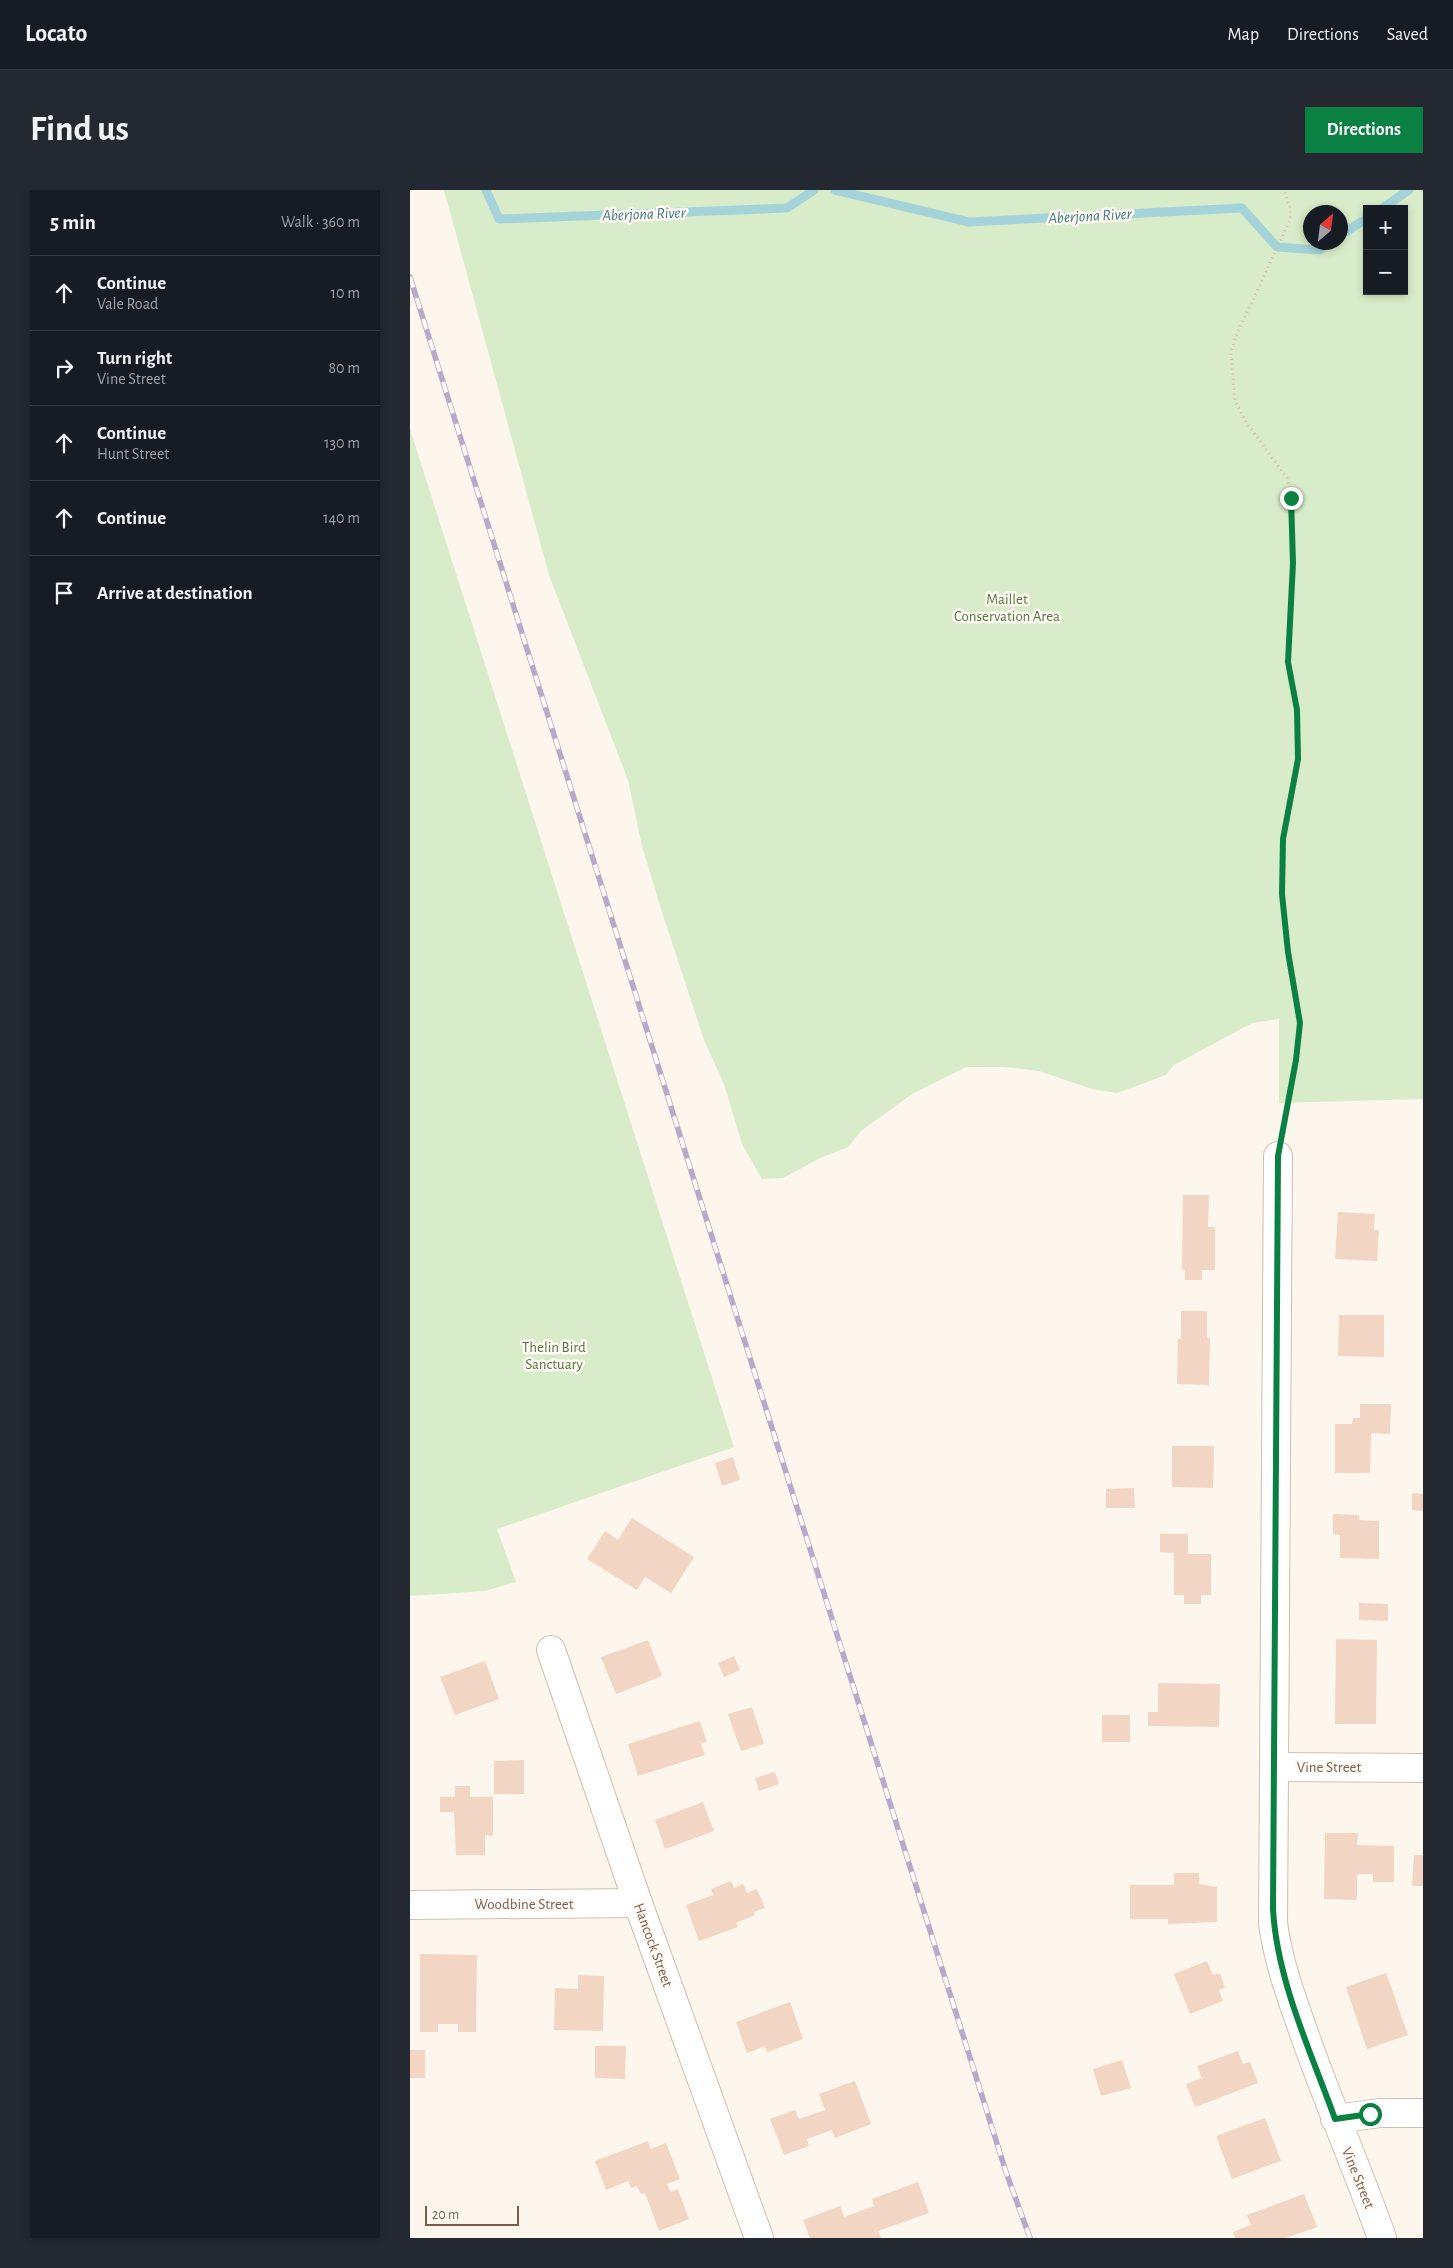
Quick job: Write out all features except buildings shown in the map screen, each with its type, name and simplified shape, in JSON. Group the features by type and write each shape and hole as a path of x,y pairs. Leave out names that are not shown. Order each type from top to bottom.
{"street":[{"path":"1274,1767 1278,1156"},
{"name":"Hancock Street","path":"551,1650 638,1903 759,2238"},
{"name":"Vine Street","path":"1382,2238 1335,2119 1289,1990 1275,1936 1273,1909 1274,1767 1423,1768"},
{"name":"Woodbine Street","path":"410,1905 638,1903"},
{"path":"1335,2119 1380,2113 1423,2113"}],"path":[{"path":"1278,1156 1296,1060 1300,1023 1288,952 1282,894 1283,839 1298,759 1297,710 1288,662 1293,563 1290,492 1287,478 1246,422 1235,401 1231,354 1235,338 1290,220 1290,206 1284,190"}],"green space":[{"name":"Maillet Conservation Area","path":"444,190 1423,190 1423,1099 1279,1103 1279,1019 1252,1023 1174,1065 1166,1075 1117,1093 1092,1089 1039,1071 1004,1067 966,1067 912,1094 861,1131 848,1147 820,1158 783,1178 762,1179 742,1144 724,1084 704,1040 642,846 628,780 549,575"},
{"name":"Thelin Bird Sanctuary","path":"410,429 734,1447 497,1529 516,1582 485,1591 410,1596"}],"waterway":[{"name":"Aberjona River","path":"486,190 499,219 787,208 814,190"},
{"name":"Aberjona River","path":"835,190 969,222 1242,208 1277,247 1303,249"},
{"name":"Aberjona River","path":"1387,205 1409,190"},
{"name":"Aberjona River","path":"1348,230 1363,221"}],"railway":[{"path":"410,277 1006,2172 1030,2238"}],"route":[{"path":"1291,498 1293,563 1288,662 1297,710 1298,759 1283,839 1282,894 1288,952 1300,1023 1296,1060 1278,1156 1273,1909 1275,1936 1280,1960 1335,2119 1370,2114"}]}
